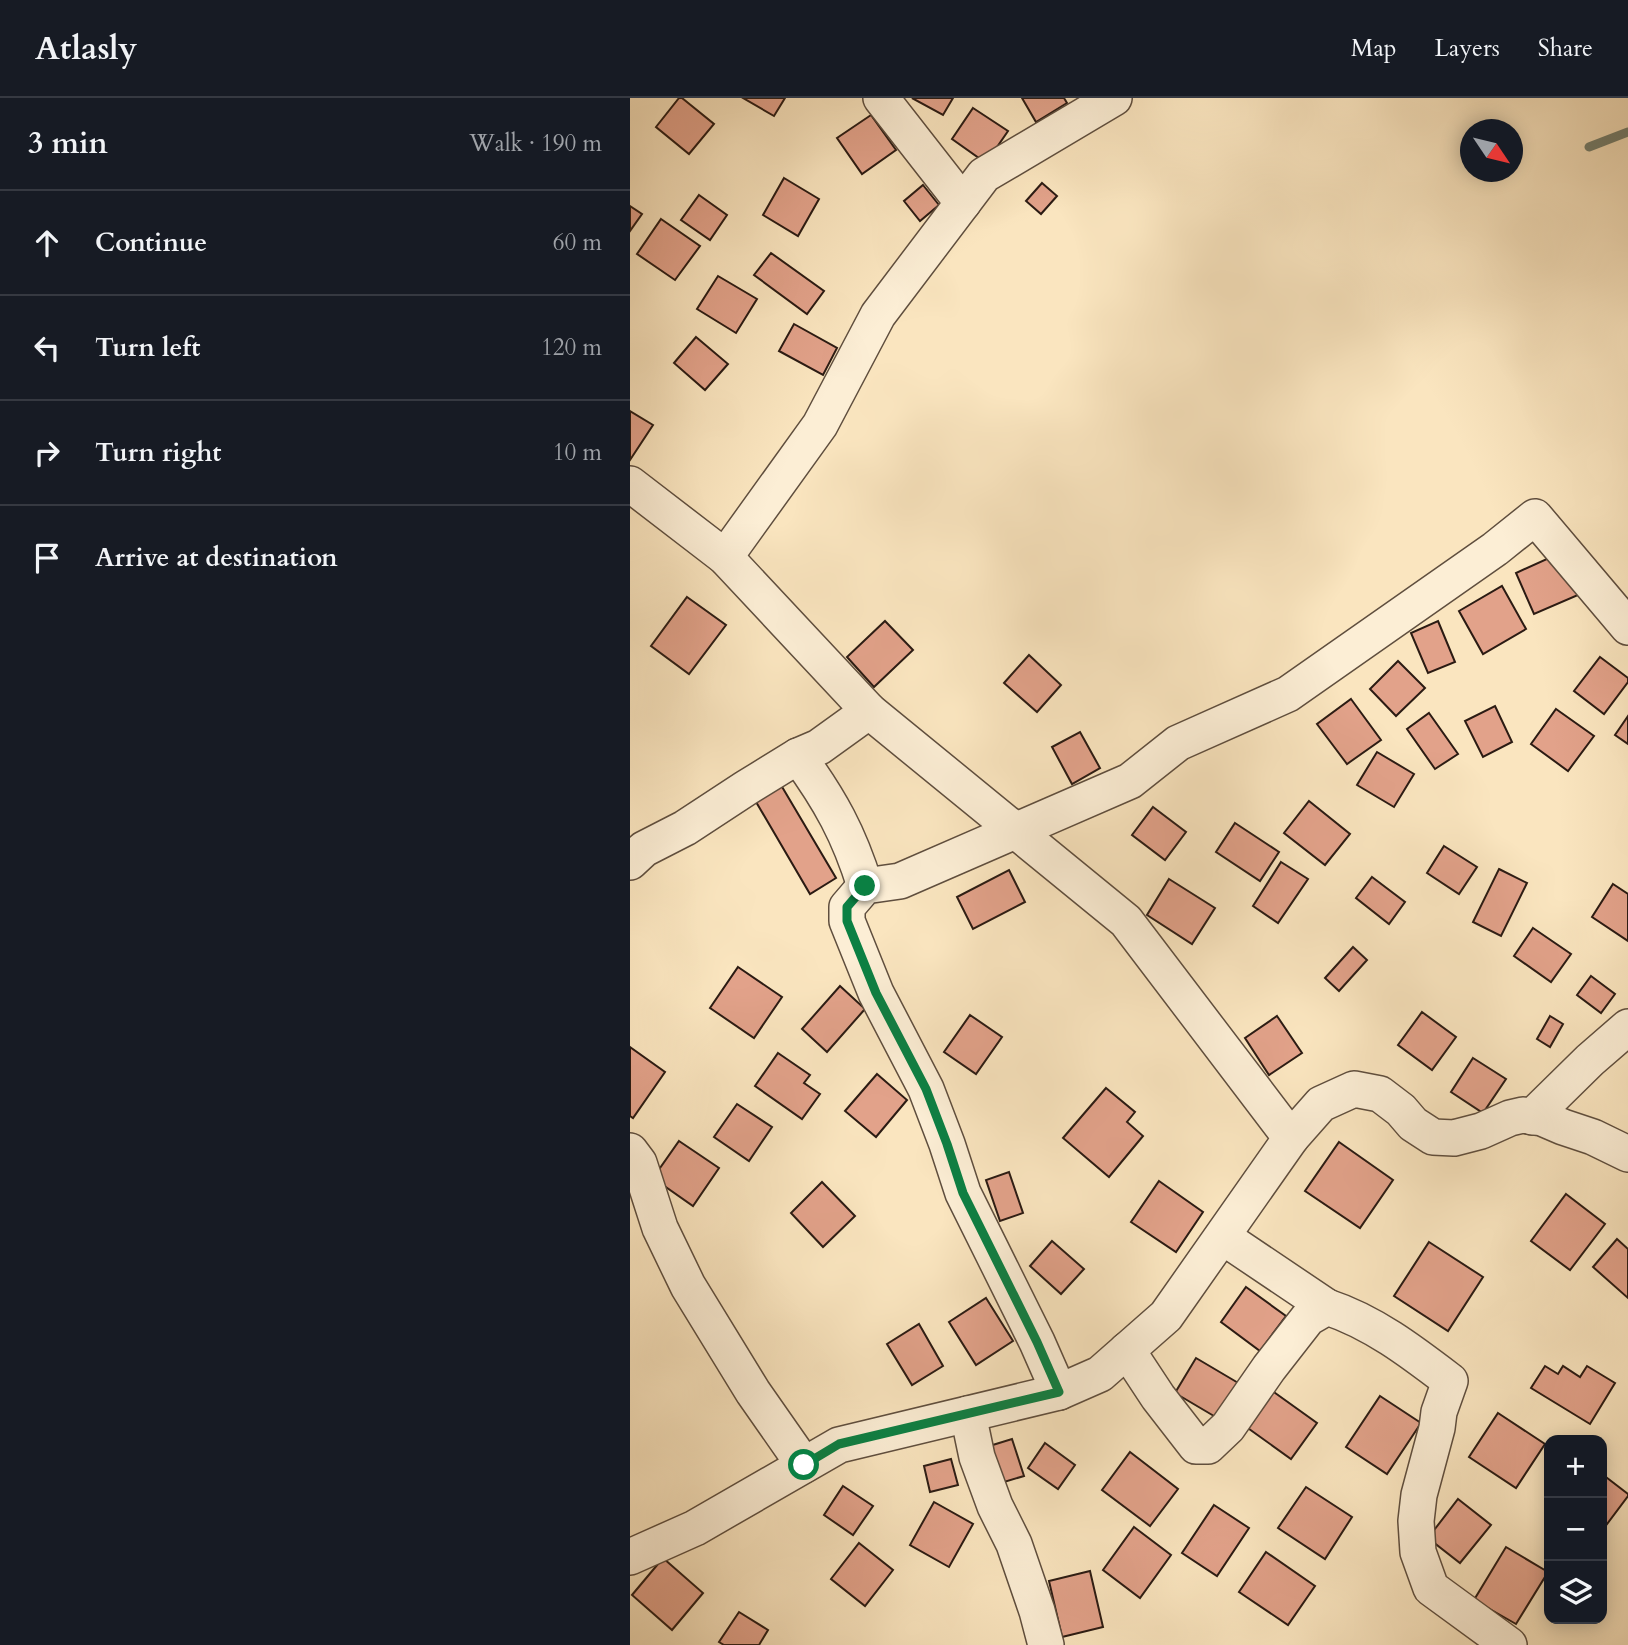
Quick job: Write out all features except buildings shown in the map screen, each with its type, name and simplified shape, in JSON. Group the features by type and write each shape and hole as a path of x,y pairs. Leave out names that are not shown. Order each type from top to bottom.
{"street":[{"path":"881,98 963,203"},
{"path":"724,557 820,425 878,315 984,176 1114,98"},
{"path":"630,484 724,557 869,711 1126,921 1291,1138"},
{"path":"1059,1392 963,1193 926,1089 876,993 847,921 847,907 865,886 900,881 1130,781 1178,743 1288,694 1495,549 1535,517 1628,627"},
{"path":"630,862 644,849 685,828 798,756 819,747 869,711"},
{"path":"798,756 840,820 856,856 865,886"},
{"path":"1532,1117 1628,1027"},
{"path":"630,1557 695,1528 839,1444 1059,1392 1100,1374 1166,1316 1291,1138 1321,1104 1354,1089 1380,1094 1433,1138 1454,1138 1523,1115 1542,1118 1593,1137 1628,1154"},
{"path":"630,1151 639,1163 660,1228 688,1286 753,1392 804,1465"},
{"path":"1223,1237 1327,1307 1351,1315 1415,1353 1450,1381 1439,1412 1419,1494 1416,1521 1418,1552 1431,1588 1509,1645"},
{"path":"1127,1350 1158,1397 1196,1446 1208,1446 1228,1427 1308,1318 1327,1307"},
{"path":"968,1414 977,1457 995,1506 1014,1544 1046,1645"}],"waterway":[{"path":"1589,147 1628,132"}],"route":[{"path":"804,1465 839,1444 1059,1392 963,1193 926,1089 876,993 847,921 847,907 865,886"}]}
